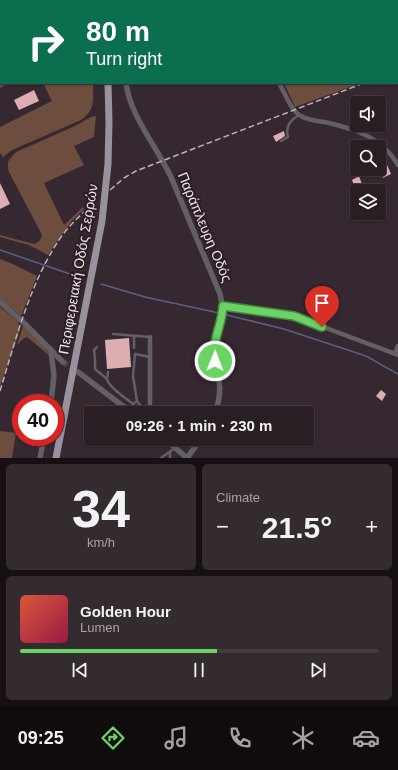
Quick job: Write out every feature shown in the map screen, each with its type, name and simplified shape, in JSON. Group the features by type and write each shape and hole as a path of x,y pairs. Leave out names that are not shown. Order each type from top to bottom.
{"main road":[{"name":"Περιφερειακή Οδός Σερρών","path":"56,458 102,221 108,164 108,84"}],"street":[{"name":"Παράπλευρη Οδός","path":"126,84 131,106 163,160 218,288 223,309 215,339 213,354 218,375 219,388 216,406"},
{"path":"280,84 294,109 300,115 309,119 343,127 370,137 386,148 398,165"},
{"path":"0,302 22,321 62,362"},
{"path":"223,309 294,316 379,349 397,354 398,346"},
{"path":"150,337 150,406"},
{"path":"51,351 54,375 52,394"},
{"path":"78,372 123,406"},
{"path":"40,458 42,446"},
{"path":"175,448 187,458 196,446"}],"lane":[{"path":"281,141 288,138 288,126 292,120 300,115"},
{"path":"113,334 150,337"},
{"path":"134,336 134,348"},
{"path":"97,347 94,350 95,369 107,379 109,384 133,404 137,401"},
{"path":"141,406 137,401 133,376 135,354 150,357"},
{"path":"107,379 108,372"},
{"path":"161,458 175,448"},
{"path":"170,452 170,458"}],"shaded area":[{"path":"0,84 8,84 0,88"},
{"path":"44,84 93,84 93,104 86,116 81,120 12,150 3,157 0,153 0,127 52,101"},
{"path":"284,84 358,84 295,107"},
{"path":"96,116 94,137 74,146 84,165 44,183 64,225 83,207 84,209 71,222 48,255 29,245 0,237 0,235 34,244 40,241 42,235 9,172 8,163 10,159 16,152"},
{"path":"0,259 37,276 21,316 0,299"},
{"path":"0,307 18,321 20,330 0,387"},
{"path":"23,326 46,348 50,356 27,337 17,345"},
{"path":"0,431 12,432 12,446 14,446 12,458 0,458"}],"building":[{"path":"34,90 39,101 19,110 14,100"},
{"path":"284,131 285,136 276,142 273,136"},
{"path":"386,162 391,174 383,178 382,176 386,176"},
{"path":"359,176 362,184 354,184 352,180"},
{"path":"0,183 10,204 0,209"},
{"path":"320,307 326,309 321,322 315,320"},
{"path":"129,338 131,367 107,369 105,340"},
{"path":"381,390 386,394 382,401 376,396"}],"waterway":[{"path":"0,250 73,275"},
{"path":"101,284 145,297 219,313"},
{"path":"223,314 284,329 366,356 398,374"}],"tunnel":[{"path":"63,362 76,371"}],"railway":[{"path":"110,190 124,178 136,171 361,84"},
{"path":"0,391 25,311 32,292 50,254 68,228 91,206"}],"route":[{"path":"215,361 213,354 215,339 220,324 223,306 294,316 305,319 322,327"}]}
